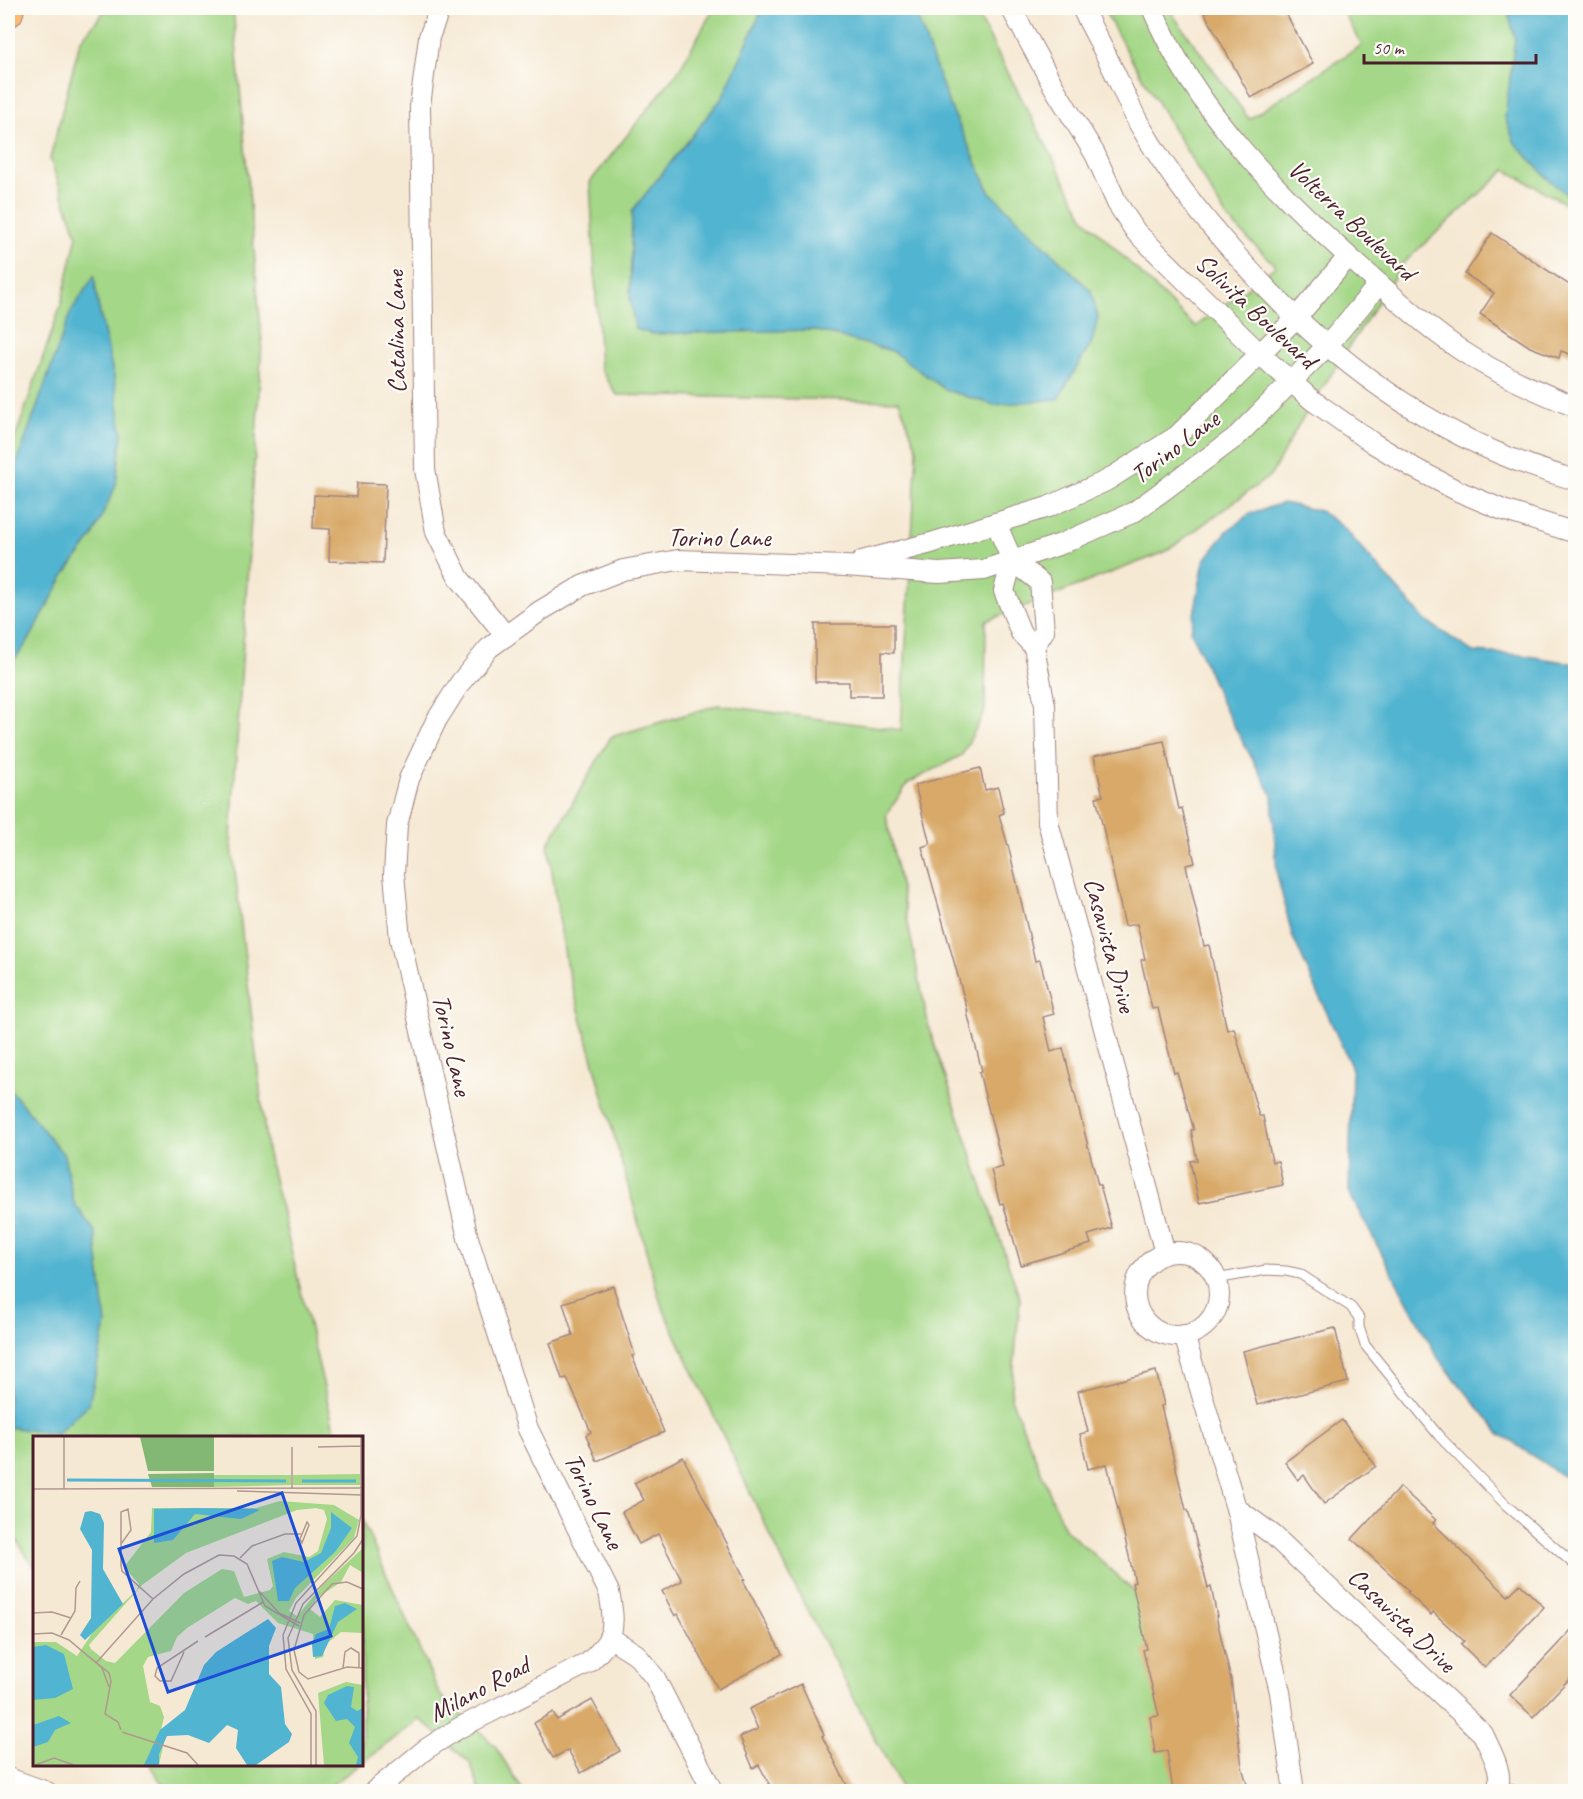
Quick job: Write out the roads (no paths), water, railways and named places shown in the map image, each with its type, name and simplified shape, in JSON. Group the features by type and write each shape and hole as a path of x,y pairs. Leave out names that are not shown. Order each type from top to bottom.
{"main road":[{"path":"8,12 9,8"}],"street":[{"name":"Catalina Lane","path":"440,8 429,37 420,106 425,469 436,532 459,578 506,636"},
{"name":"Solivita Boulevard","path":"1011,8 1055,89 1095,154 1117,203 1136,232 1261,355 1312,400 1414,468 1458,491 1503,510 1575,533"},
{"name":"Solivita Boulevard","path":"1082,8 1141,128 1167,169 1206,221 1249,270 1296,318 1344,361 1398,399 1453,433 1514,460 1575,480"},
{"name":"Volterra Boulevard","path":"1152,8 1193,85 1230,134 1286,200 1404,306 1462,351 1529,388 1575,406"},
{"name":"Torino Lane","path":"845,566 931,543 1048,507 1116,474 1177,436 1261,355 1348,257"},
{"name":"Torino Lane","path":"609,1637 614,1620 609,1592 528,1429 468,1238 400,939 394,874 397,825 409,779 436,721 460,683 489,648 540,611 582,586 623,570 678,560 845,566 939,573 984,570 1061,544 1134,512 1236,437 1327,346 1379,284"},
{"path":"996,523 1012,560"},
{"name":"Casavista Drive","path":"1034,647 1044,631 1040,582 1012,560 1004,591 1021,633 1034,647 1045,705 1048,822 1165,1253"},
{"path":"1178,1251 1192,1254 1204,1261 1213,1271 1216,1279 1219,1298 1216,1311 1197,1331 1169,1336 1156,1331 1145,1322 1138,1310 1134,1296 1136,1282 1142,1269 1152,1259 1165,1253 1178,1251"},
{"path":"1184,1335 1236,1508 1280,1692 1294,1791"},
{"name":"Casavista Drive","path":"1236,1508 1273,1535 1483,1734 1496,1762 1497,1789"},
{"path":"609,1637 636,1654 655,1678 712,1791"},
{"name":"Milano Road","path":"373,1791 426,1749 459,1728 588,1663 605,1648 609,1637"},
{"path":"8,1778 47,1791"}],"lane":[{"path":"1216,1279 1266,1270 1286,1271 1300,1274 1351,1307 1359,1317 1359,1327 1365,1345 1439,1436 1506,1505 1575,1566"},
{"path":"1497,1789 1521,1791"}],"water":[{"path":"761,8 914,8 948,101 990,192 1091,291 1098,317 1092,342 1058,399 994,405 946,390 892,351 814,330 652,334 635,329 630,298 632,211 722,98"},
{"path":"1507,8 1575,8 1575,201 1549,180 1515,143 1505,118 1515,39"},
{"path":"94,276 114,377 122,432 116,485 93,536 64,576 29,640 8,668 8,488 71,311"},
{"path":"1283,503 1320,511 1343,527 1425,620 1473,652 1523,655 1575,664 1575,1484 1500,1434 1438,1358 1349,1193 1352,1069 1292,935 1277,874 1272,795 1222,704 1191,631 1204,561 1227,531 1251,513"},
{"path":"8,1087 64,1155 74,1203 95,1232 106,1324 89,1404 56,1434 8,1427"}]}
